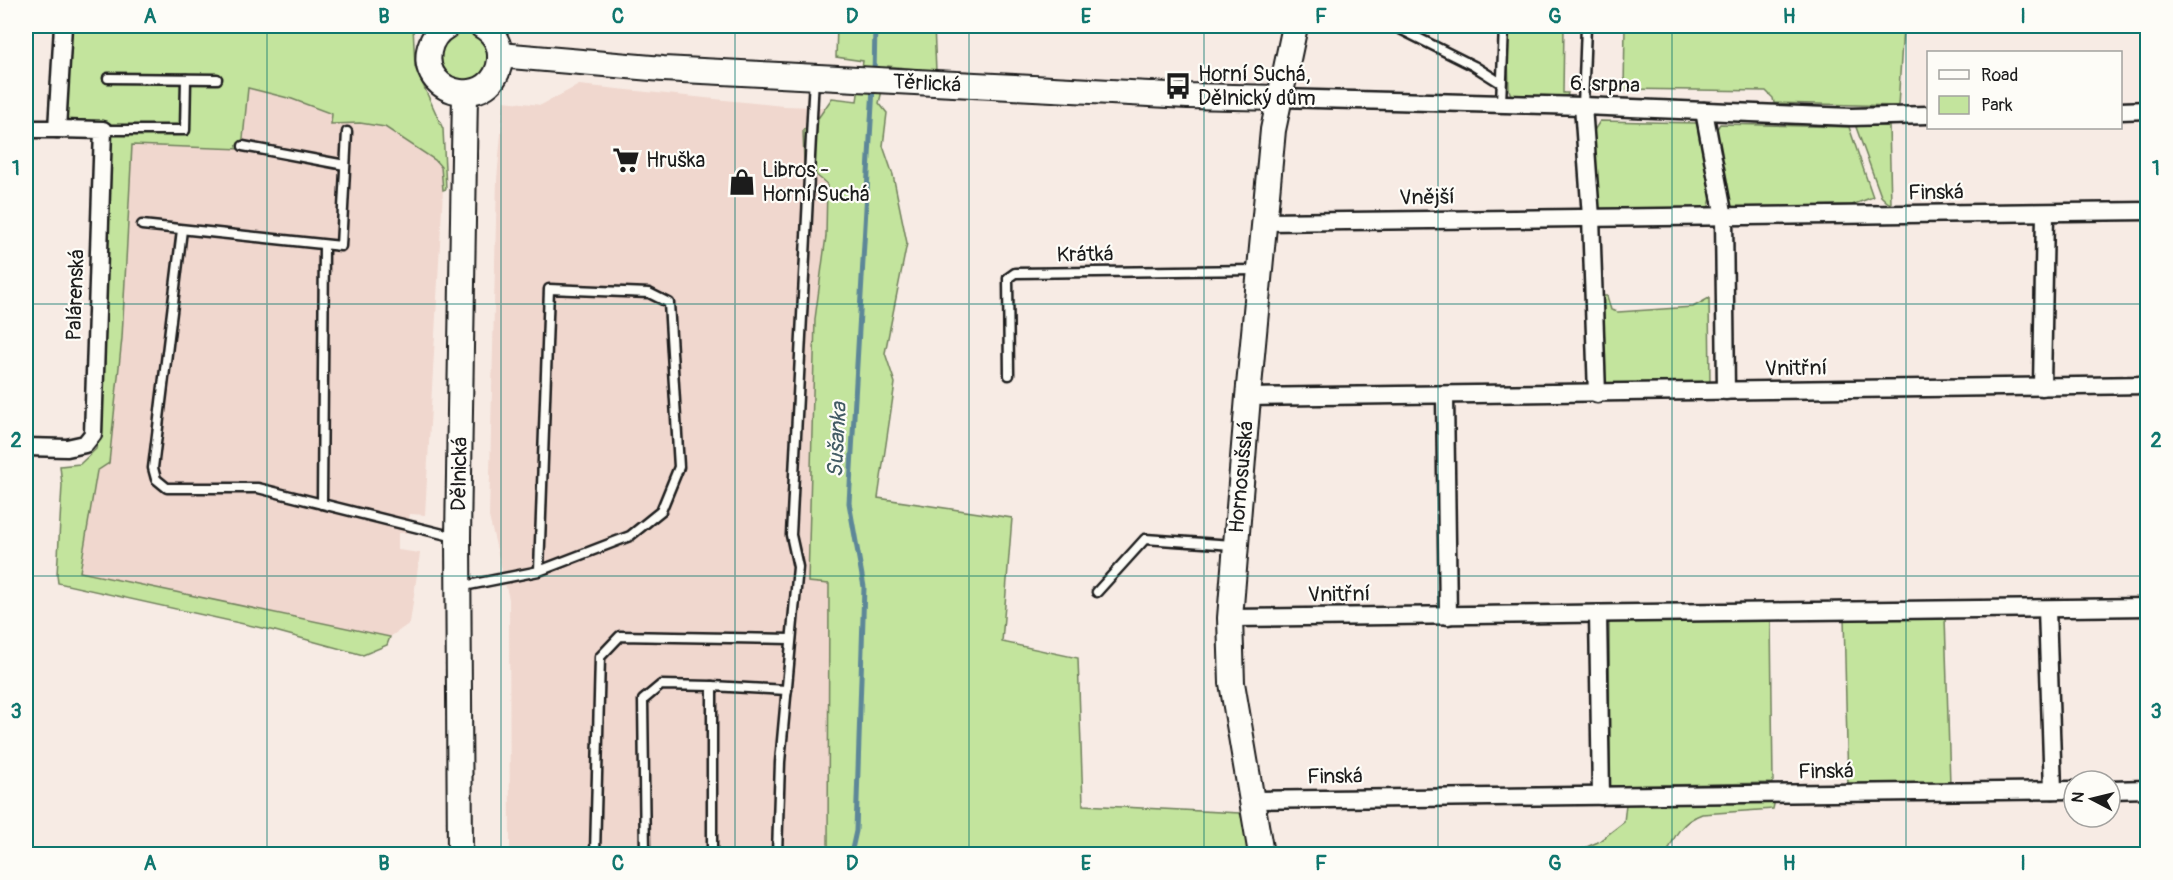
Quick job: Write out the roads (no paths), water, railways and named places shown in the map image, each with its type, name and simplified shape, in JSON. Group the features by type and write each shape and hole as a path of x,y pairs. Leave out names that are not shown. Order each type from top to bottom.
{"main road":[{"path":"444,26 430,46 428,57 430,68 435,78 443,86 454,92 465,93 487,86 495,77 499,66 500,55 496,39 482,26"},
{"path":"1279,98 1295,26"},
{"name":"Těrlická","path":"500,55 663,69 1188,96 1279,98"},
{"name":"Dělnická","path":"460,855 458,538 465,93"},
{"name":"Hornosušská","path":"1261,855 1232,683 1230,618 1264,222 1273,130 1279,98"}],"street":[{"path":"57,129 63,26"},
{"name":"6. srpna","path":"1279,98 1501,103 1851,117 1927,115"},
{"path":"1583,106 1591,217 1597,394"},
{"path":"2122,111 2148,110"},
{"path":"1704,111 1725,217 1726,391"},
{"path":"26,129 103,130"},
{"name":"Palárenská","path":"26,447 67,448 84,444 93,434 103,130"},
{"name":"Finská","path":"1725,217 2148,212"},
{"path":"2042,387 2045,213"},
{"name":"Vnější","path":"1264,222 1725,217"},
{"name":"Vnitřní","path":"1248,397 2148,385"},
{"path":"1445,396 1448,615"},
{"name":"Vnitřní","path":"1230,618 2148,607"},
{"path":"2047,609 2053,790"},
{"path":"1598,614 1601,796"},
{"path":"2122,790 2148,789"},
{"name":"Finská","path":"1250,800 2062,790"}],"lane":[{"path":"1394,26 1474,66 1501,83"},
{"path":"1501,103 1504,26"},
{"path":"1583,106 1586,26"},
{"path":"777,855 780,762 798,567 791,535 814,77"},
{"path":"108,78 217,79"},
{"path":"103,130 185,130 186,79"},
{"path":"142,225 341,246 347,132"},
{"path":"243,146 345,165"},
{"path":"182,230 153,468 156,480 167,488 258,488 458,538"},
{"path":"322,504 324,245"},
{"name":"Krátká","path":"1009,375 1008,278 1015,273 1260,270"},
{"path":"459,587 539,571 630,536 662,511 679,467 669,303 649,292 549,289 539,571"},
{"path":"1097,592 1145,539 1236,545"},
{"path":"595,855 600,657 620,636 791,639"},
{"path":"645,855 643,700 660,685 787,690"},
{"path":"712,686 712,855"}],"waterway":[{"name":"Sušanka","path":"874,75 875,26"},
{"name":"Sušanka","path":"851,854 856,831 864,587 849,503 873,87"}],"place":[{"name":"Horní Suchá, Dělnický dům","path":"1178,86"},
{"name":"Hruška","path":"626,160"},
{"name":"Libros - Horní Suchá","path":"742,182"}]}
